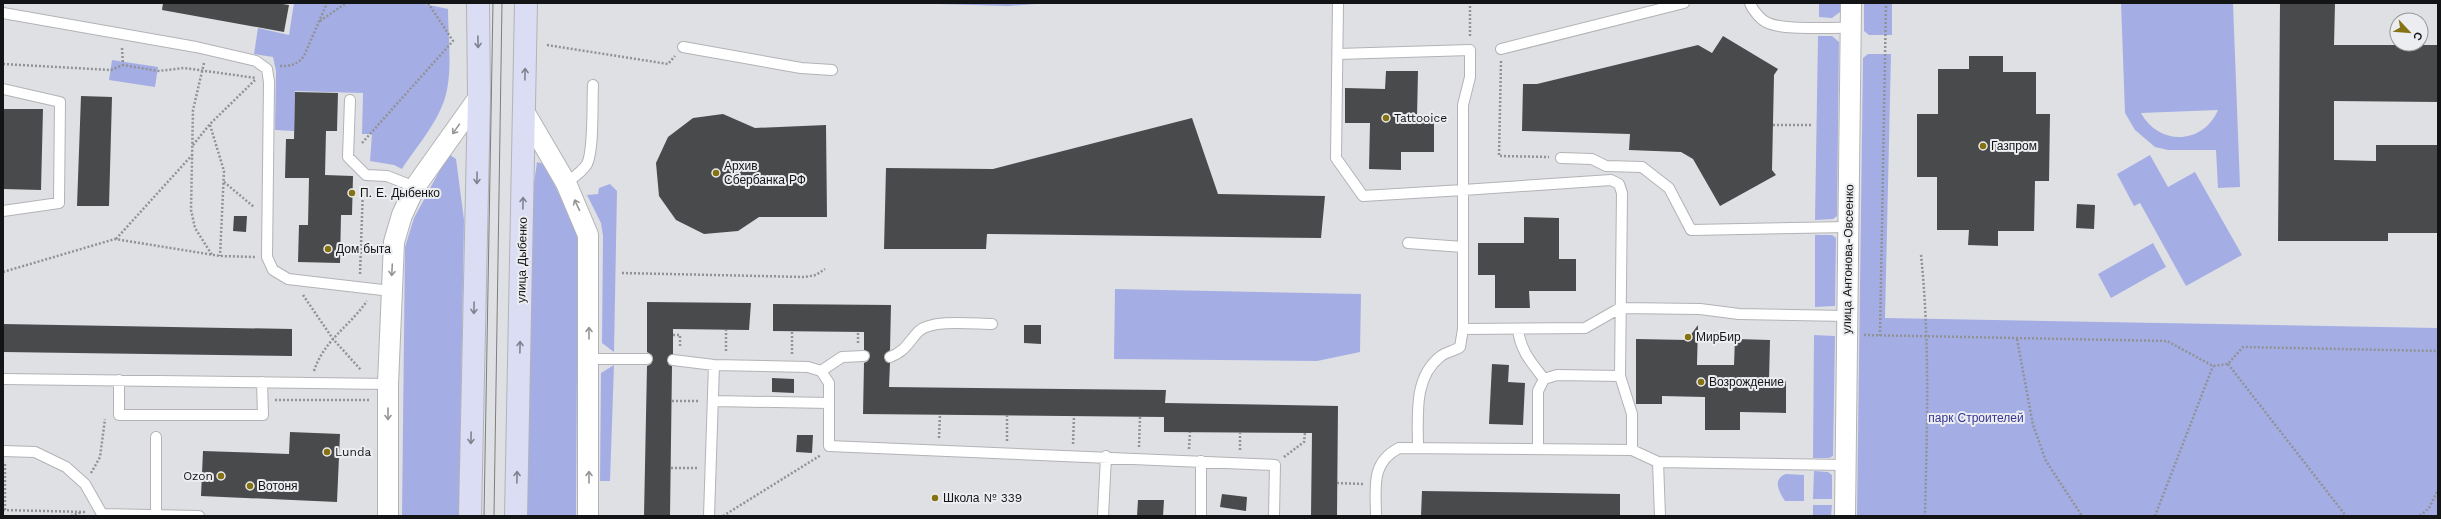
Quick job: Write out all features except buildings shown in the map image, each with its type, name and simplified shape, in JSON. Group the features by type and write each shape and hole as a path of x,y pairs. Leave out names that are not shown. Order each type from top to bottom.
{"main road":[{"path":"470,516 478,97 478,3"},
{"name":"улица Дыбенко","path":"516,516 526,3"}],"street":[{"name":"улица Антонова-Овсеенко","path":"1845,516 1851,3"},
{"path":"388,516 380,383 382,291 402,215 415,187 478,97"},
{"path":"525,113 566,183 588,235 588,516"}],"lane":[{"path":"1338,3 1336,158 1363,196 1611,180 1619,184 1622,192 1620,376 1632,414 1632,450"},
{"path":"1501,49 1684,3"},
{"path":"1750,3 1751,7 1766,22 1792,27 1851,28"},
{"path":"3,13 120,33 207,50 256,61 267,69 269,82 266,257 273,270 292,280 382,291"},
{"path":"683,47 801,68 832,70"},
{"path":"1338,54 1470,50 1470,77 1463,105 1463,329 1460,347 1442,355 1427,370 1418,396 1418,448"},
{"path":"566,183 579,173 587,163 590,150 593,85"},
{"path":"3,89 60,102 59,203 3,211"},
{"path":"350,100 348,157 366,176 387,176 415,187"},
{"path":"1561,158 1592,159 1606,166 1642,167 1669,188 1691,230 1848,227"},
{"path":"1408,243 1463,247"},
{"path":"1463,329 1585,328 1620,308 1700,309 1739,314 1848,316"},
{"path":"890,357 900,354 920,330 934,324 992,324"},
{"path":"1518,329 1519,343 1525,356 1544,379"},
{"path":"821,371 842,357 864,356"},
{"path":"589,359 647,359"},
{"path":"676,360 714,365 808,367 821,371 829,383 829,446 1106,456 1275,465 1274,516"},
{"path":"709,516 714,365"},
{"path":"1538,449 1538,390 1544,379 1557,376 1620,376"},
{"path":"3,379 380,383"},
{"path":"119,380 119,415 263,415 262,382"},
{"path":"713,401 829,403"},
{"path":"156,437 156,515"},
{"path":"1376,516 1376,484 1378,468 1387,454 1398,448 1632,450 1658,462 1845,465"},
{"path":"4,451 35,452 66,467 85,484 102,515 199,516"},
{"path":"1103,516 1106,456"},
{"path":"1201,462 1201,516"},
{"path":"1658,462 1660,516"}],"path":[{"path":"193,145 210,124 267,69 273,65 291,66 299,62 327,3"},
{"path":"318,22 346,3"},
{"path":"348,157 372,134 453,41 428,3"},
{"path":"1470,3 1470,50"},
{"path":"1880,336 1886,3"},
{"path":"120,33 123,65"},
{"path":"547,45 668,64 683,47"},
{"path":"1501,49 1499,156 1561,158"},
{"path":"207,50 193,110 192,219 195,228 213,255"},
{"path":"3,64 103,70 110,70 123,65 158,70 184,68 256,78"},
{"path":"210,124 212,139 222,159 224,182 220,256"},
{"path":"1773,125 1813,125"},
{"path":"115,239 193,153"},
{"path":"359,288 364,174"},
{"path":"224,182 267,217"},
{"path":"3,272 115,239 220,256 266,257"},
{"path":"1921,255 1927,338 1928,397 1925,516"},
{"path":"622,273 805,277 816,275 825,269"},
{"path":"292,280 333,339 380,383"},
{"path":"306,383 314,371 322,350 382,291"},
{"path":"725,365 726,330"},
{"path":"792,331 792,367"},
{"path":"673,335 680,335 676,360"},
{"path":"1860,335 1927,338 2167,341 2213,366 2228,364 2243,347 2438,351"},
{"path":"2017,339 2033,425 2046,462 2082,516"},
{"path":"2228,364 2346,516"},
{"path":"2155,516 2213,366"},
{"path":"262,400 372,400"},
{"path":"672,401 713,401"},
{"path":"938,450 940,414"},
{"path":"1007,415 1007,453"},
{"path":"1072,455 1074,416"},
{"path":"85,484 100,457 105,417"},
{"path":"1139,458 1140,417"},
{"path":"1239,463 1240,432"},
{"path":"1275,465 1304,442 1305,433"},
{"path":"723,516 822,454 829,446"},
{"path":"4,451 4,510 84,511 102,515"},
{"path":"671,468 711,468"},
{"path":"1337,484 1376,484"},
{"path":"2420,516 2429,508 2438,490"},
{"path":"71,516 84,511"}],"green space":[{"path":"294,3 420,3 448,9 450,54 449,77 445,98 432,126 402,169 394,165 370,161 372,134 362,134 363,93 295,91 294,131 275,130 276,71 273,57 254,54 258,28 289,35"},
{"path":"902,3 1050,3 1008,6"},
{"path":"1819,3 1840,3 1840,12 1832,18 1819,17"},
{"path":"1864,3 1892,3 1892,35 1869,35 1864,31"},
{"path":"2121,3 2233,3 2240,187 2218,188 2216,150 2168,150 2155,147 2135,130 2125,113","holes":["2218,110 2211,122 2202,130 2192,135 2181,137 2169,136 2149,124 2141,113"]},
{"path":"1818,36 1832,36 1839,42 1837,216 1833,219 1815,220"},
{"name":"парк Строителей","path":"1868,54 1891,54 1885,318 2438,328 2438,516 1857,516 1863,58"},
{"path":"112,60 158,67 155,87 109,80"},
{"path":"450,155 456,159 464,220 459,516 402,516 405,247 414,218 447,157"},
{"path":"2150,155 2168,187 2195,172 2242,255 2186,286 2140,203 2134,206 2117,174"},
{"path":"537,162 544,164 578,232 576,516 524,516 528,226"},
{"path":"610,184 617,191 614,352 602,343 603,236 601,223 587,195 598,194 599,188"},
{"path":"1815,235 1832,235 1836,238 1835,306 1815,307"},
{"path":"2153,243 2166,267 2111,298 2098,274"},
{"path":"1115,289 1361,294 1360,352 1317,361 1114,359"},
{"path":"1814,335 1835,336 1833,456 1829,458 1813,458"},
{"path":"614,365 610,481 600,481 601,373"},
{"path":"1814,471 1828,472 1832,475 1832,499 1813,499"},
{"path":"1786,474 1804,475 1804,501 1785,501 1779,490 1778,482 1782,476"},
{"path":"1813,505 1832,505 1831,516 1813,516"}],"tram line":[{"path":"484,516 493,3"},
{"path":"494,516 502,3"}],"place":[{"name":"Tattooice","path":"1386,118"},
{"name":"Газпром","path":"1983,146"},
{"name":"Архив Сбербанка РФ","path":"716,173"},
{"name":"П. Е. Дыбенко","path":"352,193"},
{"name":"Дом быта","path":"328,249"},
{"name":"МирБир","path":"1688,337"},
{"name":"Возрождение","path":"1701,382"},
{"name":"Lunda","path":"327,452"},
{"name":"Ozon","path":"221,476"},
{"name":"Вотоня","path":"250,486"},
{"name":"Школа № 339","path":"935,498"}]}
